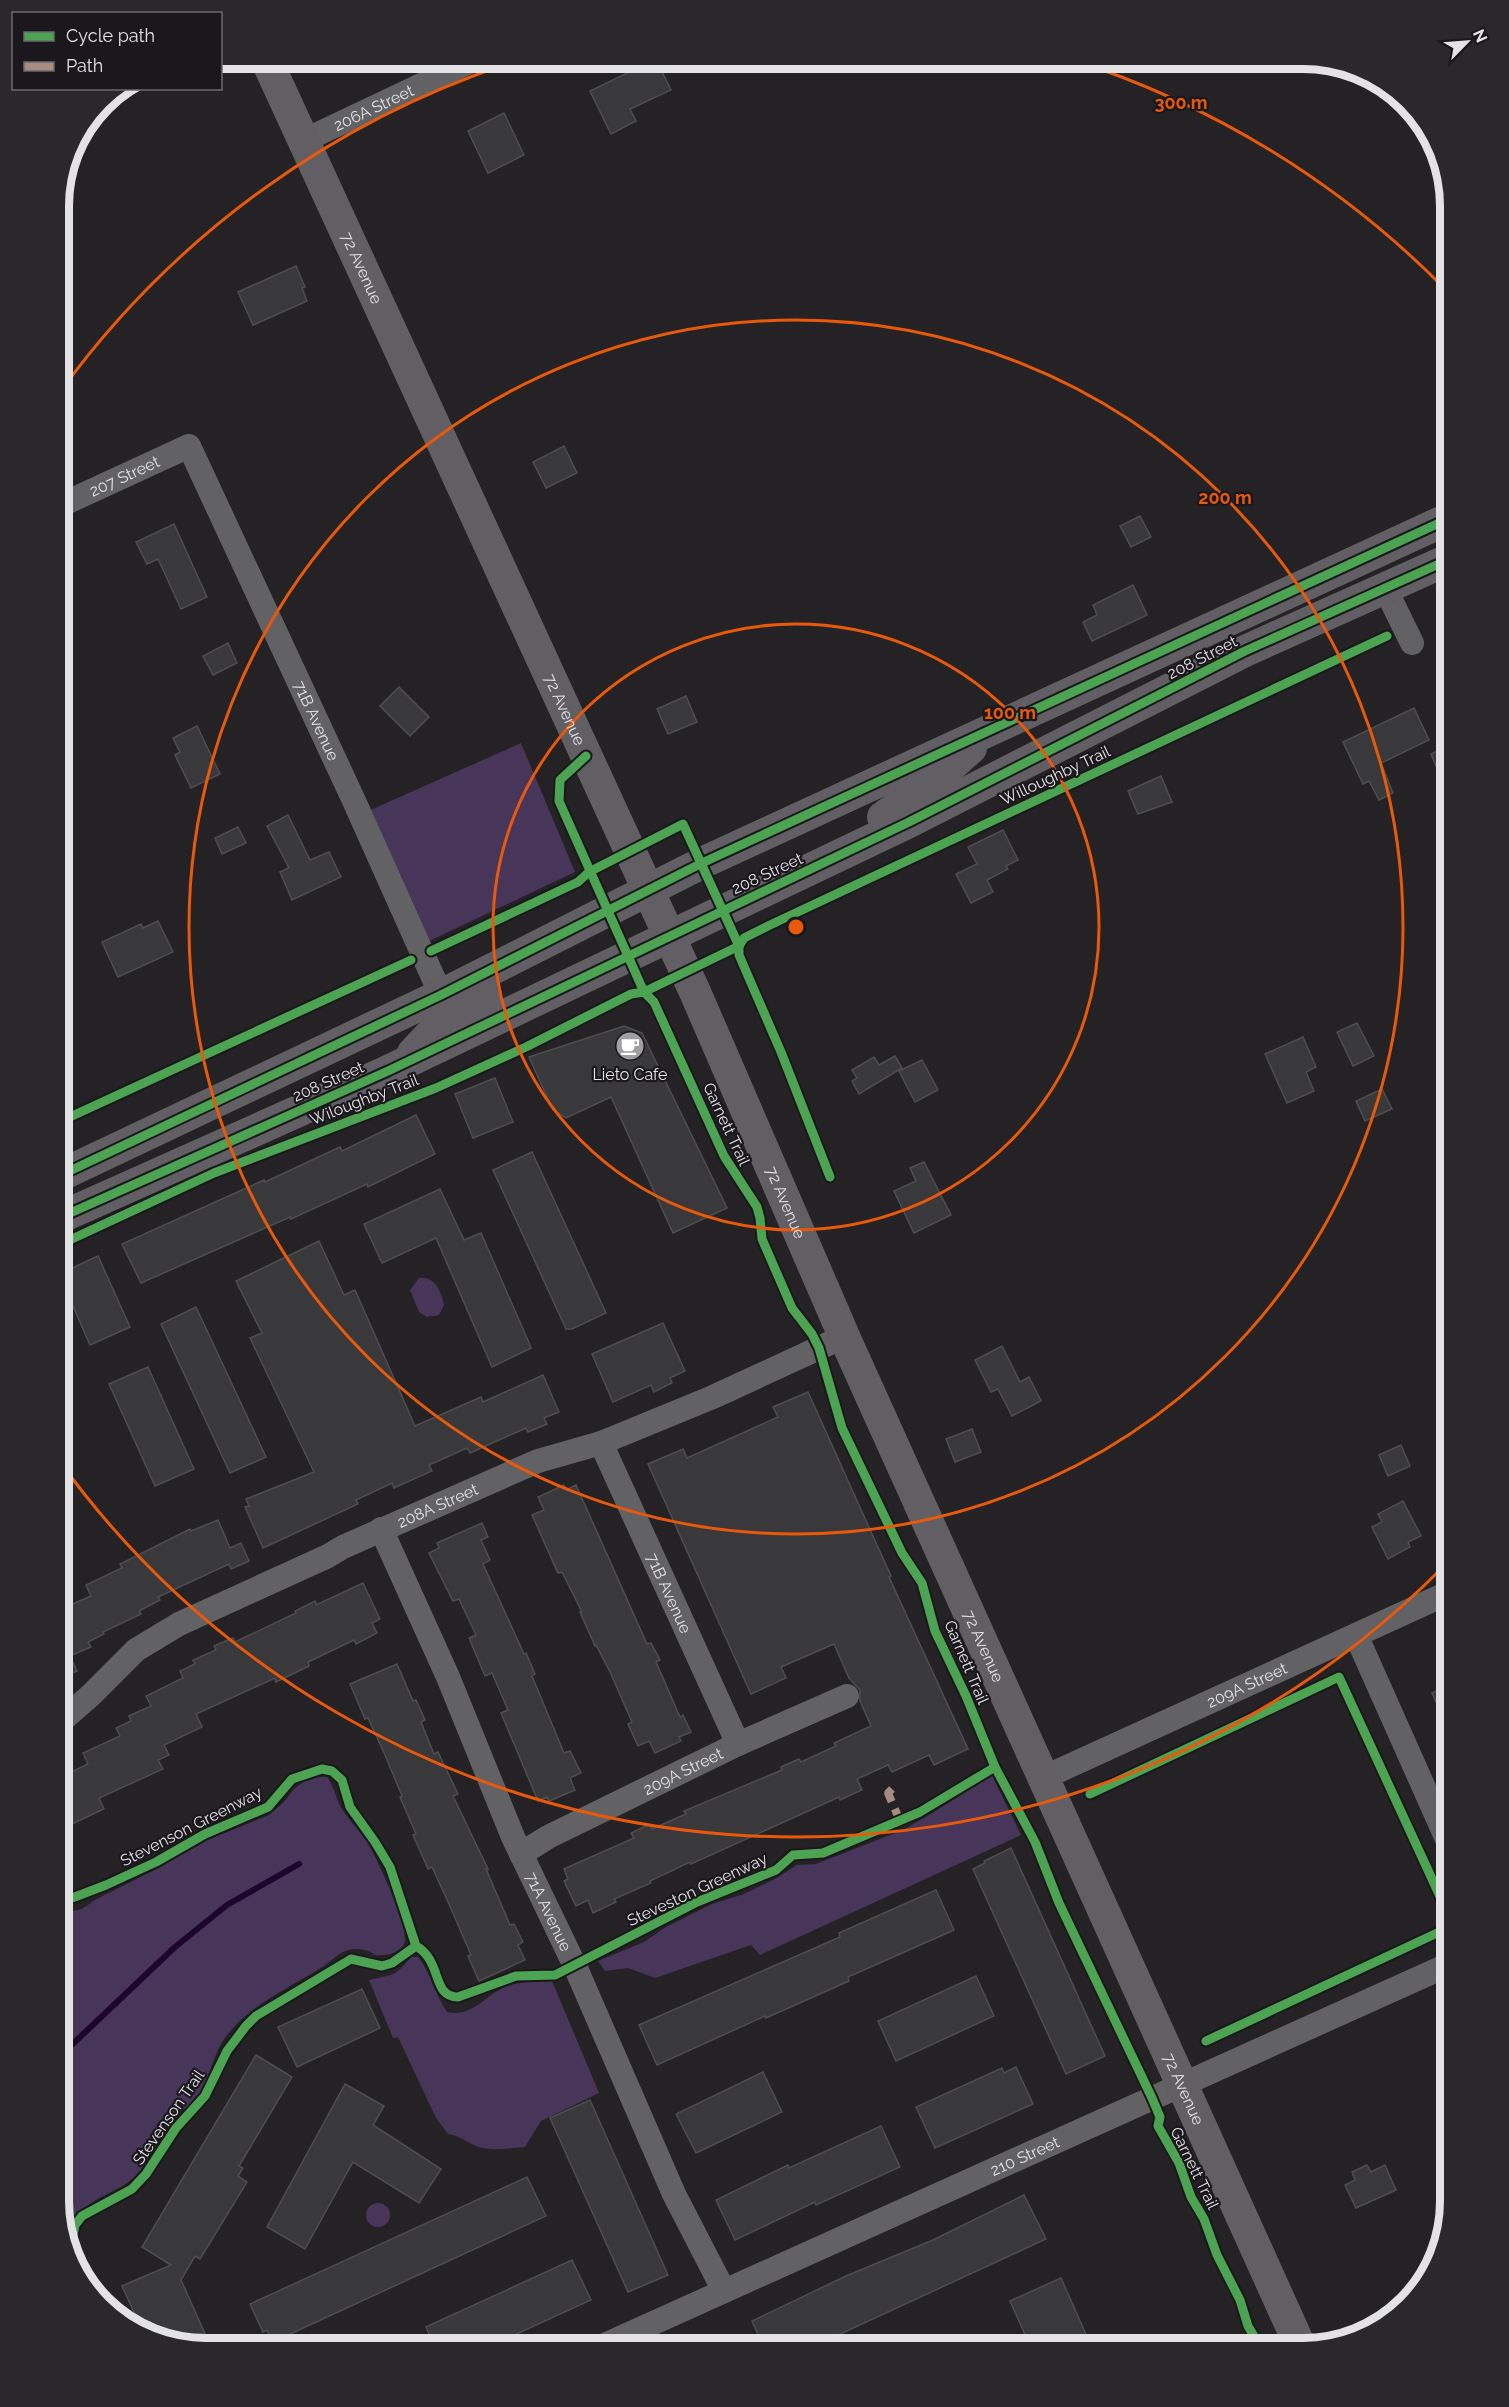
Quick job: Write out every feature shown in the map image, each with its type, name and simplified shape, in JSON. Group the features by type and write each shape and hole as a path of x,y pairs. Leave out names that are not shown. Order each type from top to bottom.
{"main road":[{"name":"72 Avenue","path":"271,69 648,889 845,1336 1296,2338"},
{"name":"208 Street","path":"69,1171 441,995 648,889 998,725 1440,524"},
{"name":"208 Street","path":"69,1214 388,1071 909,822 1245,651 1440,563"},
{"path":"669,936 688,917 716,896 874,823 934,781 998,725"},
{"path":"388,1071 416,1051 426,1037 460,1008 626,923 638,911 648,889"}],"street":[{"name":"206A Street","path":"303,141 455,69"},
{"name":"207 Street","path":"69,501 189,446"},
{"name":"71B Avenue","path":"189,446 355,802 441,995"},
{"path":"1385,588 1412,643"},
{"name":"208A Street","path":"69,1714 91,1695 135,1650 179,1624 381,1530 538,1461 601,1443 713,1397 845,1336"},
{"name":"71B Avenue","path":"601,1443 738,1744"},
{"name":"71A Avenue","path":"381,1530 448,1677 521,1854 535,1879 674,2194 724,2291"},
{"name":"209A Street","path":"1043,1778 1440,1597"},
{"path":"1356,1635 1440,1824"},
{"name":"209A Street","path":"521,1854 548,1837 738,1744 847,1696"},
{"name":"210 Street","path":"620,2338 1440,1969"}],"shaded area":[{"path":"521,743 575,872 427,942 366,812"},
{"path":"419,1278 429,1279 439,1290 444,1305 439,1315 427,1317 419,1312 410,1290"},
{"path":"992,1775 1021,1835 760,1955 751,1945 655,1978 628,1968 605,1971 598,1961 644,1942 666,1927 712,1904 744,1894 797,1865 816,1864 903,1830"},
{"path":"327,1777 343,1811 371,1848 397,1909 405,1936 404,1944 395,1952 383,1955 375,1955 361,1949 345,1951 244,2017 224,2039 197,2098 167,2125 144,2168 119,2188 88,2205 71,2225 69,2210 69,1912 82,1909 200,1843 269,1815 306,1780"},
{"path":"411,1957 418,1957 422,1963 447,2012 464,2012 511,1985 552,1981 599,2093 541,2121 525,2147 487,2149 448,2134 436,2118 398,2037 393,2038 369,1980 393,1974 401,1969"},
{"path":"378,2203 383,2204 389,2210 389,2220 383,2226 378,2227 373,2226 367,2220 366,2215 367,2210 373,2204"}],"building":[{"path":"635,69 661,69 671,90 630,109 636,121 611,134 590,91"},
{"path":"504,113 524,155 488,173 468,131"},
{"path":"296,266 305,287 302,288 307,301 253,325 238,292"},
{"path":"564,446 577,473 546,488 533,462"},
{"path":"1140,516 1151,537 1131,547 1120,526"},
{"path":"174,524 207,597 181,609 158,559 147,564 136,542"},
{"path":"1133,585 1147,615 1092,641 1083,622 1097,615 1093,605"},
{"path":"228,643 237,663 213,675 203,656"},
{"path":"399,687 429,717 410,736 380,706"},
{"path":"686,696 697,722 668,734 657,709"},
{"path":"1414,708 1429,740 1381,763 1393,793 1379,800 1369,781 1363,784 1343,742"},
{"path":"197,726 220,774 191,788 175,755 180,752 173,738"},
{"path":"1440,750 1440,776 1431,754"},
{"path":"1161,776 1172,802 1138,814 1128,791"},
{"path":"288,815 310,860 329,852 341,877 292,900 280,872 289,868 267,826"},
{"path":"238,827 246,843 222,854 215,838"},
{"path":"1003,830 1018,860 1006,866 1008,869 987,880 993,892 971,903 956,874 977,864 968,847"},
{"path":"158,921 173,952 118,977 102,942 141,924 143,928"},
{"path":"1357,1023 1374,1056 1353,1066 1337,1032"},
{"path":"624,1026 642,1033 727,1208 673,1233 611,1097 566,1118 553,1110 529,1057"},
{"path":"1303,1037 1316,1067 1306,1072 1314,1091 1287,1103 1265,1054"},
{"path":"895,1056 902,1068 859,1094 852,1081 857,1078 852,1070 874,1057 879,1065"},
{"path":"922,1060 938,1090 915,1102 899,1071"},
{"path":"495,1078 513,1122 473,1138 455,1094"},
{"path":"1382,1089 1392,1109 1365,1121 1356,1101"},
{"path":"416,1115 435,1154 368,1187 367,1184 141,1283 122,1244 340,1147 342,1151"},
{"path":"532,1152 606,1313 572,1329 566,1329 493,1170"},
{"path":"924,1162 951,1215 914,1233 894,1191 916,1181 910,1168"},
{"path":"440,1189 464,1240 481,1233 531,1348 492,1367 436,1238 382,1263 364,1224"},
{"path":"319,1241 344,1295 355,1290 415,1426 481,1397 483,1402 543,1375 559,1412 544,1418 547,1424 528,1432 526,1428 470,1453 467,1448 429,1465 432,1471 394,1488 392,1483 356,1500 358,1504 263,1548 245,1507 249,1506 246,1499 314,1472 250,1338 262,1333 236,1281"},
{"path":"98,1256 130,1327 90,1345 69,1297 69,1269"},
{"path":"196,1307 266,1457 230,1473 161,1324"},
{"path":"663,1323 685,1371 670,1378 672,1383 654,1392 651,1385 613,1402 592,1354"},
{"path":"1002,1346 1020,1382 1029,1377 1041,1401 1012,1416 998,1389 991,1392 975,1360"},
{"path":"148,1367 194,1469 155,1486 109,1384"},
{"path":"808,1392 968,1749 934,1765 929,1755 892,1772 888,1765 857,1779 862,1790 840,1800 839,1797 691,1864 690,1862 650,1881 651,1883 614,1899 616,1902 593,1913 588,1900 576,1906 564,1881 568,1879 564,1869 634,1838 631,1833 650,1824 652,1829 686,1814 684,1811 782,1770 781,1767 799,1759 801,1762 836,1746 834,1743 871,1726 860,1701 860,1690 849,1678 834,1644 781,1667 786,1678 751,1694 648,1464 683,1449 687,1458 778,1417 773,1407"},
{"path":"972,1429 981,1452 955,1462 946,1439"},
{"path":"1401,1445 1410,1466 1388,1476 1379,1455"},
{"path":"564,1485 566,1490 576,1485 647,1644 651,1643 660,1660 656,1662 680,1717 683,1715 691,1732 679,1737 681,1741 655,1753 649,1741 638,1746 628,1724 632,1722 610,1672 595,1646 580,1612 582,1612 562,1572 558,1573 532,1515 544,1510 538,1497"},
{"path":"1403,1501 1421,1536 1408,1542 1410,1547 1388,1559 1372,1527 1382,1522 1378,1514"},
{"path":"218,1520 230,1548 241,1543 249,1561 231,1569 229,1564 158,1597 160,1600 139,1611 141,1614 103,1632 104,1634 88,1642 91,1647 70,1656 77,1671 69,1675 69,1606 91,1596 86,1585 122,1568 120,1564 190,1529 191,1531"},
{"path":"482,1523 488,1537 481,1540 490,1560 483,1564 535,1674 532,1676 564,1753 570,1751 581,1773 570,1778 575,1790 549,1801 547,1797 538,1801 501,1713 508,1710 492,1673 485,1676 469,1638 476,1635 459,1599 453,1601 429,1553 439,1548 437,1543"},
{"path":"363,1583 380,1619 372,1623 377,1633 356,1644 354,1640 308,1662 309,1666 276,1682 275,1678 196,1714 202,1727 164,1745 169,1755 158,1760 163,1769 99,1798 104,1809 69,1825 69,1773 88,1764 83,1753 120,1736 116,1728 131,1721 129,1716 151,1706 146,1696 183,1678 180,1671 195,1664 193,1660 216,1650 214,1646 233,1638 235,1642 296,1613 295,1611 315,1601 316,1605"},
{"path":"397,1664 413,1701 416,1700 425,1720 421,1722 434,1754 438,1752 458,1794 453,1796 488,1869 486,1869 510,1925 514,1924 523,1942 518,1945 525,1960 479,1981 468,1956 471,1955 449,1904 432,1867 428,1869 413,1835 416,1834 385,1755 368,1718 365,1719 350,1684"},
{"path":"1440,1689 1440,1711 1432,1693"},
{"path":"1011,1848 1105,2056 1066,2074 973,1869"},
{"path":"936,1890 954,1930 848,1977 849,1981 657,2065 639,2025 840,1937 839,1933"},
{"path":"976,1976 994,2016 896,2061 878,2021"},
{"path":"362,1989 380,2028 297,2067 278,2027"},
{"path":"256,2055 292,2077 239,2166 243,2168 238,2176 247,2182 200,2259 195,2256 181,2280 207,2338 162,2331 137,2319 122,2286 171,2265 142,2247"},
{"path":"1016,2067 1033,2104 935,2148 916,2107 1002,2068 1004,2073"},
{"path":"763,2072 782,2112 696,2153 676,2114"},
{"path":"345,2084 384,2106 373,2125 441,2169 419,2203 353,2162 305,2249 267,2227"},
{"path":"590,2100 668,2275 628,2292 550,2118"},
{"path":"881,2126 900,2167 816,2205 815,2202 735,2240 716,2200 788,2165 789,2168"},
{"path":"1367,2165 1371,2172 1385,2165 1396,2190 1356,2208 1345,2185 1355,2180 1352,2172"},
{"path":"527,2177 546,2216 282,2338 271,2338 267,2330 263,2332 250,2304"},
{"path":"1024,2195 1046,2239 832,2338 760,2338 752,2321 846,2276 933,2240"},
{"path":"572,2260 591,2300 508,2338 431,2338 426,2327"},
{"path":"1061,2278 1088,2338 1027,2338 1010,2301"}],"waterway":[{"path":"69,2048 175,1947 227,1905 299,1864"}],"marked path":[{"path":"892,1789 888,1793 900,1821"}],"cycle path":[{"path":"69,1171 441,995 702,863 1440,523"},
{"name":"Wiloughby Trail","path":"69,1214 388,1071 909,822 1245,651 1440,563"},
{"name":"Willoughby Trail","path":"739,946 744,938 770,925 1387,636"},
{"name":"Garnett Trail","path":"586,756 560,780 559,801 644,992 654,1002 724,1156 757,1207 762,1239 792,1308 812,1334 819,1348 842,1428 902,1553 922,1583 935,1631 966,1696 995,1767 1035,1842 1059,1903 1152,2098 1160,2117 1158,2126 1179,2163 1191,2197 1204,2219 1217,2255 1240,2300 1248,2326 1255,2338"},
{"path":"431,951 578,882 589,872 683,824 739,946 739,955 781,1052 830,1177"},
{"name":"Wiloughby Trail","path":"69,1240 214,1173 436,1088 526,1047 631,994 644,992 739,946"},
{"path":"69,1117 411,960"},
{"path":"1090,1794 1339,1677 1440,1896"},
{"name":"Stevenson Greenway","path":"69,1899 156,1862 205,1834 268,1807 292,1779 322,1769 332,1771 342,1780 350,1807 390,1867 416,1946 430,1960 444,1991 458,1997 516,1976 555,1975 697,1902 776,1870 793,1855 823,1853 920,1812 995,1767"},
{"path":"1206,2041 1440,1932"},
{"name":"Stevenson Trail","path":"73,2234 75,2225 82,2216 132,2189 146,2174 176,2128 205,2096 227,2051 256,2016 351,1959 382,1966 392,1963 416,1946"}],"place":[{"name":"Lieto Cafe","path":"630,1046"}]}
